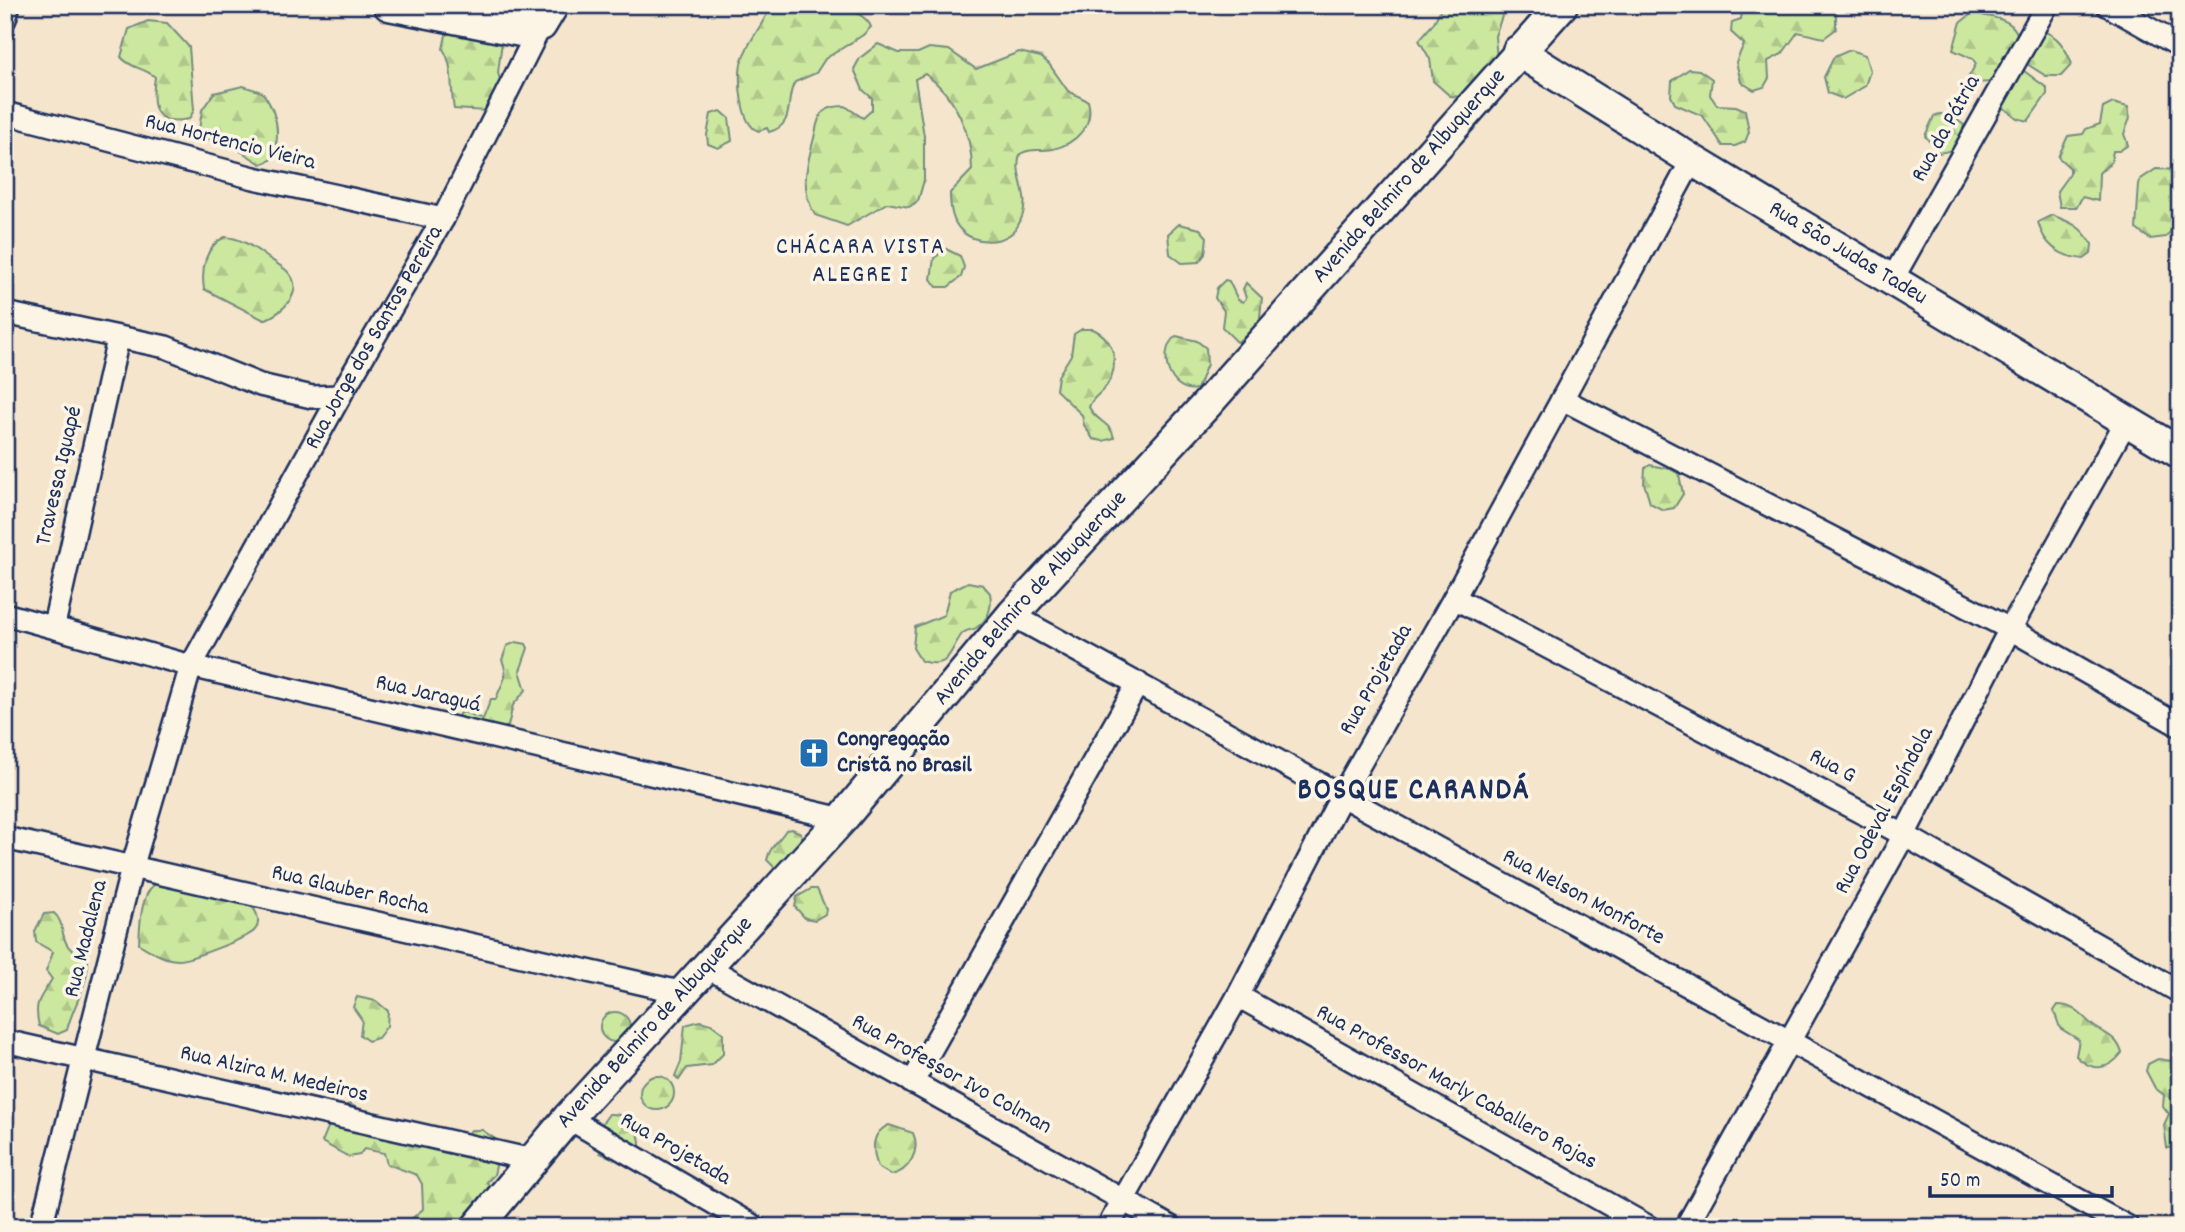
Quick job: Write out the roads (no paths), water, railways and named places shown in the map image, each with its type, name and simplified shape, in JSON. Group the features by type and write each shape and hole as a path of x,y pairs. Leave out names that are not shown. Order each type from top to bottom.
{"main road":[{"path":"389,5 507,31 521,31 539,13"},
{"name":"Avenida Belmiro de Albuquerque","path":"477,1227 568,1118 842,819 1012,615 1207,404 1518,51 1562,5"},
{"name":"Rua São Judas Tadeu","path":"1518,51 1692,160 1893,278 2180,453"}],"street":[{"path":"5,19 9,5"},
{"name":"Rua da Pátria","path":"1893,278 2047,5"},
{"path":"2107,5 2180,46"},
{"name":"Rua Jorge dos Santos Pereira","path":"191,666 340,396 443,219 539,13"},
{"name":"Rua Hortencio Vieira","path":"5,113 254,178 443,219"},
{"name":"Rua Projetada","path":"1108,1227 1238,996 1341,797 1454,598 1692,160"},
{"path":"5,313 166,347 260,385 312,397 340,396"},
{"name":"Travessa Iguapé","path":"54,625 118,339"},
{"path":"1562,399 2010,629 2180,726"},
{"name":"Rua Odeval Espíndola","path":"1686,1227 1904,835 2010,629 2127,420"},
{"name":"Rua G","path":"1454,598 1904,835 2180,992"},
{"name":"Rua Jaraguá","path":"5,614 54,625 191,666 842,819"},
{"name":"Rua Nelson Monforte","path":"1012,615 1341,797 1790,1039 2128,1227"},
{"name":"Rua Madalena","path":"41,1227 132,868 191,666"},
{"path":"912,1083 1138,683"},
{"name":"Rua Glauber Rocha","path":"5,838 684,993"},
{"name":"Rua Professor Ivo Colman","path":"707,967 1171,1227"},
{"name":"Rua Professor Marly Caballero Rojas","path":"1238,996 1649,1227"},
{"name":"Rua Alzira M. Medeiros","path":"5,1041 532,1160"},
{"name":"Rua Projetada","path":"568,1118 755,1227"}],"place":[{"name":"Congregação Cristã no Brasil","path":"814,753"}],"district":[{"name":"CHÁCARA VISTA ALEGRE I","path":"861,262"},
{"name":"BOSQUE CARANDÁ","path":"1414,792"}]}
